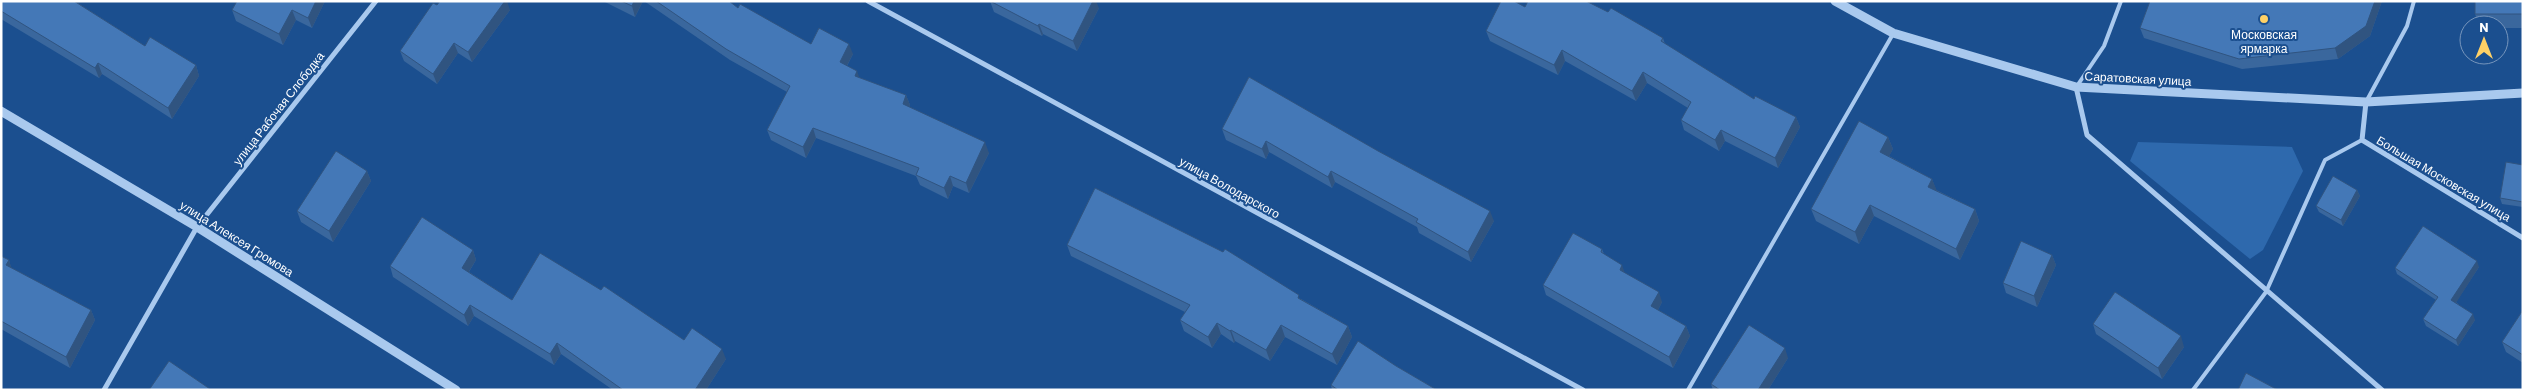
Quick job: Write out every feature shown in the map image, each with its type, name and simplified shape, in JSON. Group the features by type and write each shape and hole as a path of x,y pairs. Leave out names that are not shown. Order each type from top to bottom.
{"street":[{"name":"улица Рабочая Слободка","path":"104,390 197,227 376,1"},
{"name":"улица Володарского","path":"868,1 1583,390"},
{"name":"Саратовская улица","path":"1835,1 1893,33 2076,88 2366,102 2523,93"},
{"path":"2076,88 2087,135 2266,292 2382,390"},
{"name":"Большая Московская улица","path":"2366,102 2362,140 2523,238"},
{"name":"улица Алексея Громова","path":"1,111 197,227 456,390"}],"lane":[{"path":"2076,88 2104,46 2121,1"},
{"path":"2366,102 2407,26 2414,1"},
{"path":"1688,390 1893,33"},
{"path":"2193,390 2266,292 2325,160 2362,140"}],"shaded area":[{"path":"2138,142 2292,147 2303,171 2263,250 2250,259 2130,161"}],"building":[{"path":"1,1 74,1 145,46 150,37 196,65 168,108 98,63 95,68 1,11"},
{"path":"237,1 316,1 308,18 292,10 279,34 232,10"},
{"path":"440,1 505,1 468,52 454,43 433,74 400,51 433,3 437,5"},
{"path":"621,1 634,1 632,6"},
{"path":"656,1 729,1 738,8 740,4 811,44 819,28 849,44 840,62 857,71 855,76 906,95 903,104 985,142 966,183 950,176 944,188 916,175 919,168 813,128 803,147 767,130 790,86 726,49"},
{"path":"990,1 1093,1 1073,41 1039,24 1038,26"},
{"path":"1501,1 1514,1 1525,7 1528,1 1586,1 1608,12 1611,8 1663,38 1661,41 1754,99 1755,96 1796,117 1775,158 1721,130 1715,140 1681,120 1691,102 1643,72 1632,91 1562,50 1554,65 1486,31"},
{"name":"Московская ярмарка","path":"2150,1 2375,1 2366,26 2335,48 2239,59 2140,28"},
{"path":"2475,1 2523,1 2523,14 2475,14"},
{"path":"1249,77 1378,151 1490,211 1468,252 1416,222 1418,219 1331,171 1328,177 1266,141 1262,149 1222,129"},
{"path":"1859,121 1888,137 1880,152 1932,179 1928,187 1975,209 1956,249 1870,205 1855,232 1811,209"},
{"path":"336,151 367,171 329,231 297,211"},
{"path":"2506,162 2523,165 2523,202 2500,198"},
{"path":"2333,176 2357,190 2341,220 2316,206"},
{"path":"1095,188 1223,252 1225,249 1299,295 1298,298 1348,326 1332,354 1281,325 1266,350 1217,323 1208,337 1180,320 1190,305 1067,245"},
{"path":"422,217 473,250 462,268 512,300 540,253 601,290 604,286 684,340 692,328 722,349 695,390 623,390 557,343 550,354 470,305 464,315 390,266"},
{"path":"2423,226 2477,261 2451,300 2473,314 2456,340 2423,319 2438,297 2395,268"},
{"path":"1573,233 1602,249 1601,252 1622,265 1620,270 1659,292 1651,306 1686,326 1669,357 1543,285"},
{"path":"2021,241 2052,255 2034,296 2003,283"},
{"path":"1,256 9,260 6,265 91,310 66,357 1,321"},
{"path":"2115,292 2181,336 2158,368 2093,324"},
{"path":"2523,310 2523,355 2502,342"},
{"path":"1749,325 1785,348 1758,390 1720,390 1711,384"},
{"path":"1358,341 1437,390 1338,390 1331,385"},
{"path":"169,361 210,389 149,390"},
{"path":"2246,373 2278,390 2238,390"}],"place":[{"name":"Московская ярмарка","path":"2264,19"}]}
